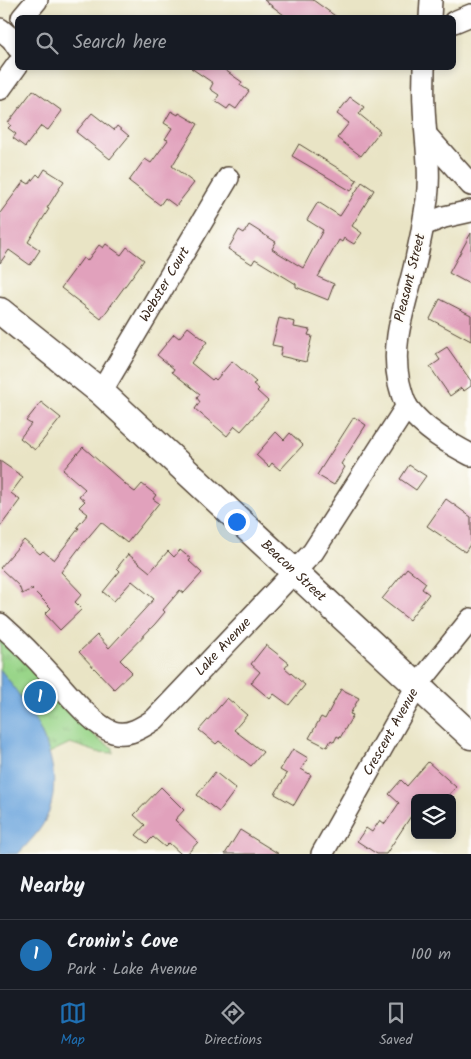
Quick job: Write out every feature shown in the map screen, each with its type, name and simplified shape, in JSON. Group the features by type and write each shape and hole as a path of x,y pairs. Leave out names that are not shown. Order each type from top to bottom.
{"main road":[{"name":"Beacon Street","path":"0,311 101,392 471,736"}],"street":[{"path":"24,15 37,0"},
{"path":"430,15 431,0"},
{"path":"456,21 471,15"},
{"path":"0,89 15,68"},
{"name":"Pleasant Street","path":"424,70 424,106 428,137 428,197 411,283 398,328 395,351 398,377 407,406 424,424 444,440 471,455"},
{"path":"428,137 471,185"},
{"name":"Webster Court","path":"101,392 228,178"},
{"path":"423,224 471,211"},
{"name":"Lake Avenue","path":"0,624 96,721 113,732 127,733 142,728 155,719 318,545 407,406"},
{"name":"Crescent Avenue","path":"322,854 417,686 471,619"}],"green space":[{"path":"0,637 98,739 113,748 113,753 97,752 70,743 49,753 41,732 25,704 0,669"}],"water":[{"path":"0,669 34,718 50,755 53,775 53,794 48,814 35,836 18,854 0,854"}],"building":[{"path":"264,0 313,0 334,15 284,15"},
{"path":"194,70 225,70 242,82 240,85 249,91 236,109 230,105 227,109 215,101 219,95 210,89 213,83"},
{"path":"33,90 62,111 48,130 41,126 25,147 13,138 16,134 8,128 11,125 8,123"},
{"path":"350,97 364,107 359,114 380,131 361,156 337,138 349,123 337,114"},
{"path":"171,111 178,115 179,113 198,124 172,166 194,183 176,206 165,198 160,205 129,181 145,159 151,163 168,140 165,139 172,128 164,123"},
{"path":"92,113 114,130 117,126 129,136 110,159 76,132"},
{"path":"299,144 357,180 351,191 292,156"},
{"path":"45,169 64,181 28,242 40,250 30,265 9,250 0,263 0,213 24,181 29,184 37,174 40,177"},
{"path":"362,182 374,190 352,226 362,233 354,244 344,238 342,242 339,240 318,277 334,284 328,300 296,287 296,284 255,259 252,264 228,249 239,230 244,233 249,225 276,242 272,249 303,268 323,230 307,220 318,202 340,216"},
{"path":"471,233 471,285 449,273"},
{"path":"106,244 121,255 127,247 144,260 101,319 61,288 83,258 87,261 99,245 103,248"},
{"path":"440,299 471,315 471,341 430,319"},
{"path":"279,318 295,322 294,327 310,330 308,335 312,336 306,362 280,356 282,347 272,345"},
{"path":"188,327 207,342 191,363 212,380 214,378 216,380 232,361 256,382 253,384 259,389 257,391 268,401 241,431 235,426 227,436 195,409 200,402 197,398 200,394 172,372 174,369 157,355 174,334 179,338"},
{"path":"447,347 471,381 471,386 464,391 461,388 450,396 430,367 440,360 436,354"},
{"path":"41,402 61,418 35,450 20,438 31,424 26,421"},
{"path":"354,417 366,425 341,464 345,467 334,485 317,475"},
{"path":"276,432 284,440 290,433 303,445 280,470 272,463 269,467 256,455"},
{"path":"83,447 132,490 135,492 142,484 156,495 153,499 159,503 127,543 101,522 80,547 61,572 82,594 75,602 82,609 60,630 45,614 51,608 32,589 22,594 19,586 0,568 24,540 40,554 43,551 54,560 79,528 77,527 88,514 79,507 85,501 79,496 85,489 63,470"},
{"path":"0,461 23,477 11,493 20,500 0,527"},
{"path":"409,465 426,476 416,490 400,479"},
{"path":"446,499 471,517 471,543 465,552 427,526"},
{"path":"180,550 191,559 189,561 202,573 184,593 180,590 163,610 165,612 155,624 120,660 132,672 114,689 79,652 97,635 109,648 154,599 132,581 114,601 103,592 120,571 117,568 128,554 150,572 168,551 174,557"},
{"path":"407,568 426,583 422,589 429,594 409,620 382,599"},
{"path":"266,645 289,663 285,668 305,685 289,705 274,694 270,699 251,683 260,672 251,664"},
{"path":"341,689 359,698 350,714 353,715 340,738 337,736 334,742 331,740 327,747 309,738 321,717 325,719"},
{"path":"227,698 247,715 234,730 263,752 251,766 219,741 216,744 199,730"},
{"path":"293,749 308,758 301,769 311,775 294,805 275,794 287,774 280,770"},
{"path":"428,762 456,787 450,794 411,794 411,816 386,854 377,854 357,841 366,828 372,832 380,820 385,824 399,803 389,794 401,780 407,786"},
{"path":"215,772 236,789 219,812 197,795"},
{"path":"161,787 184,810 175,820 198,842 187,854 181,854 169,843 165,847 153,837 147,843 136,835 145,825 134,815"},
{"path":"240,830 279,854 225,854"}],"place":[{"name":"Cronin's Cove","path":"40,697"}]}
